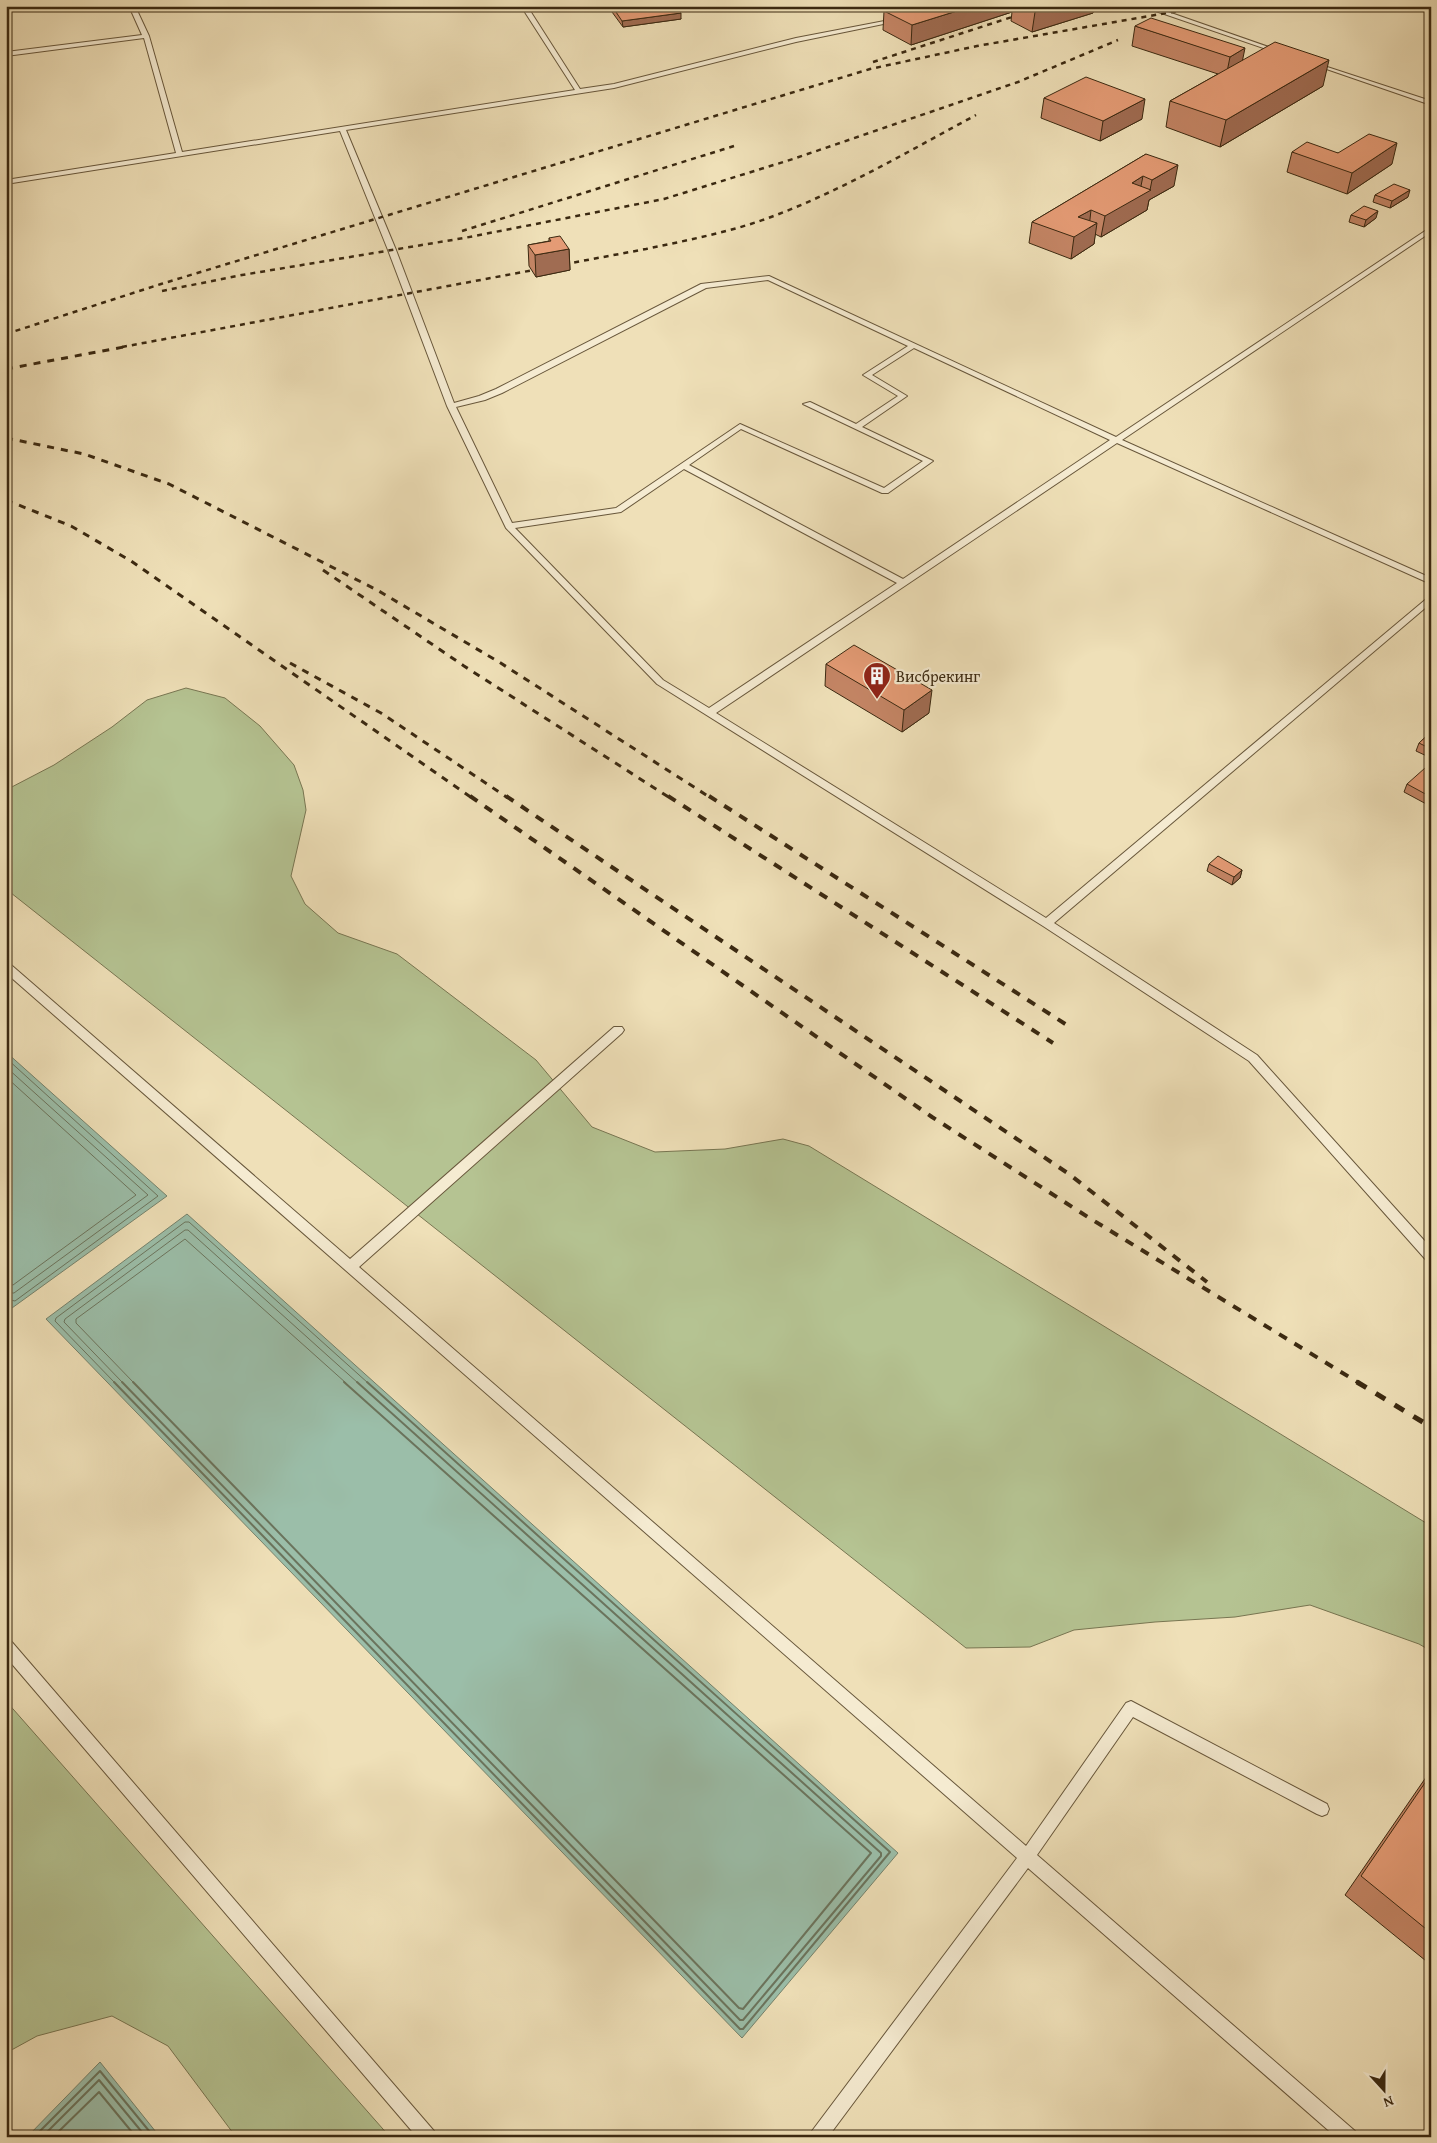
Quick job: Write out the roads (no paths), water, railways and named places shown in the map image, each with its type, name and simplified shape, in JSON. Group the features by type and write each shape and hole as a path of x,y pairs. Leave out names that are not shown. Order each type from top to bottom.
{"lane":[{"path":"132,6 146,36 180,154"},
{"path":"524,6 579,92"},
{"path":"1144,6 1289,55"},
{"path":"871,26 890,14"},
{"path":"6,182 640,81 796,40 871,26 906,16"},
{"path":"6,54 146,36"},
{"path":"1308,61 1431,103"},
{"path":"342,129 392,250 451,406 509,526 660,682 1047,923 1253,1058 1431,1257"},
{"path":"709,713 1431,228"},
{"path":"451,406 482,398 499,391 704,286 769,278 1116,440 1431,581"},
{"path":"857,427 904,396 867,375 914,345"},
{"path":"509,526 618,510 740,426 885,491 929,461 807,404"},
{"path":"683,465 903,583"},
{"path":"1047,923 1431,598"},
{"path":"6,967 1349,2137"},
{"path":"350,1267 618,1030"},
{"path":"6,1646 428,2137"},
{"path":"818,2137 1028,1857 1131,1708 1322,1809"}],"water":[{"path":"6,1052 167,1196 12,1308 6,1302"},
{"path":"187,1214 898,1853 742,2038 46,1319"},
{"path":"100,2062 160,2137 27,2137"}],"railway":[{"path":"873,62 1046,6"},
{"path":"6,334 161,284 870,69 977,46 1207,6"},
{"path":"162,291 242,275 464,238 664,199 793,159 1018,82 1118,40"},
{"path":"122,347 646,249 725,231 771,217 824,195 976,115"},
{"path":"462,231 734,146"},
{"path":"6,369 129,346"},
{"path":"6,438 84,454 169,484 377,590 499,662 711,798"},
{"path":"6,500 71,526 131,561 472,798"},
{"path":"323,570 464,666 670,798"},
{"path":"290,663 381,713 508,798"},
{"path":"470,796 932,1117 1091,1219 1359,1383"},
{"path":"506,796 1069,1174 1207,1282"},
{"path":"668,796 1053,1043"},
{"path":"709,796 1070,1027"},
{"path":"1357,1382 1431,1427"}],"place":[{"name":"Висбрекинг","path":"877,700"}]}
